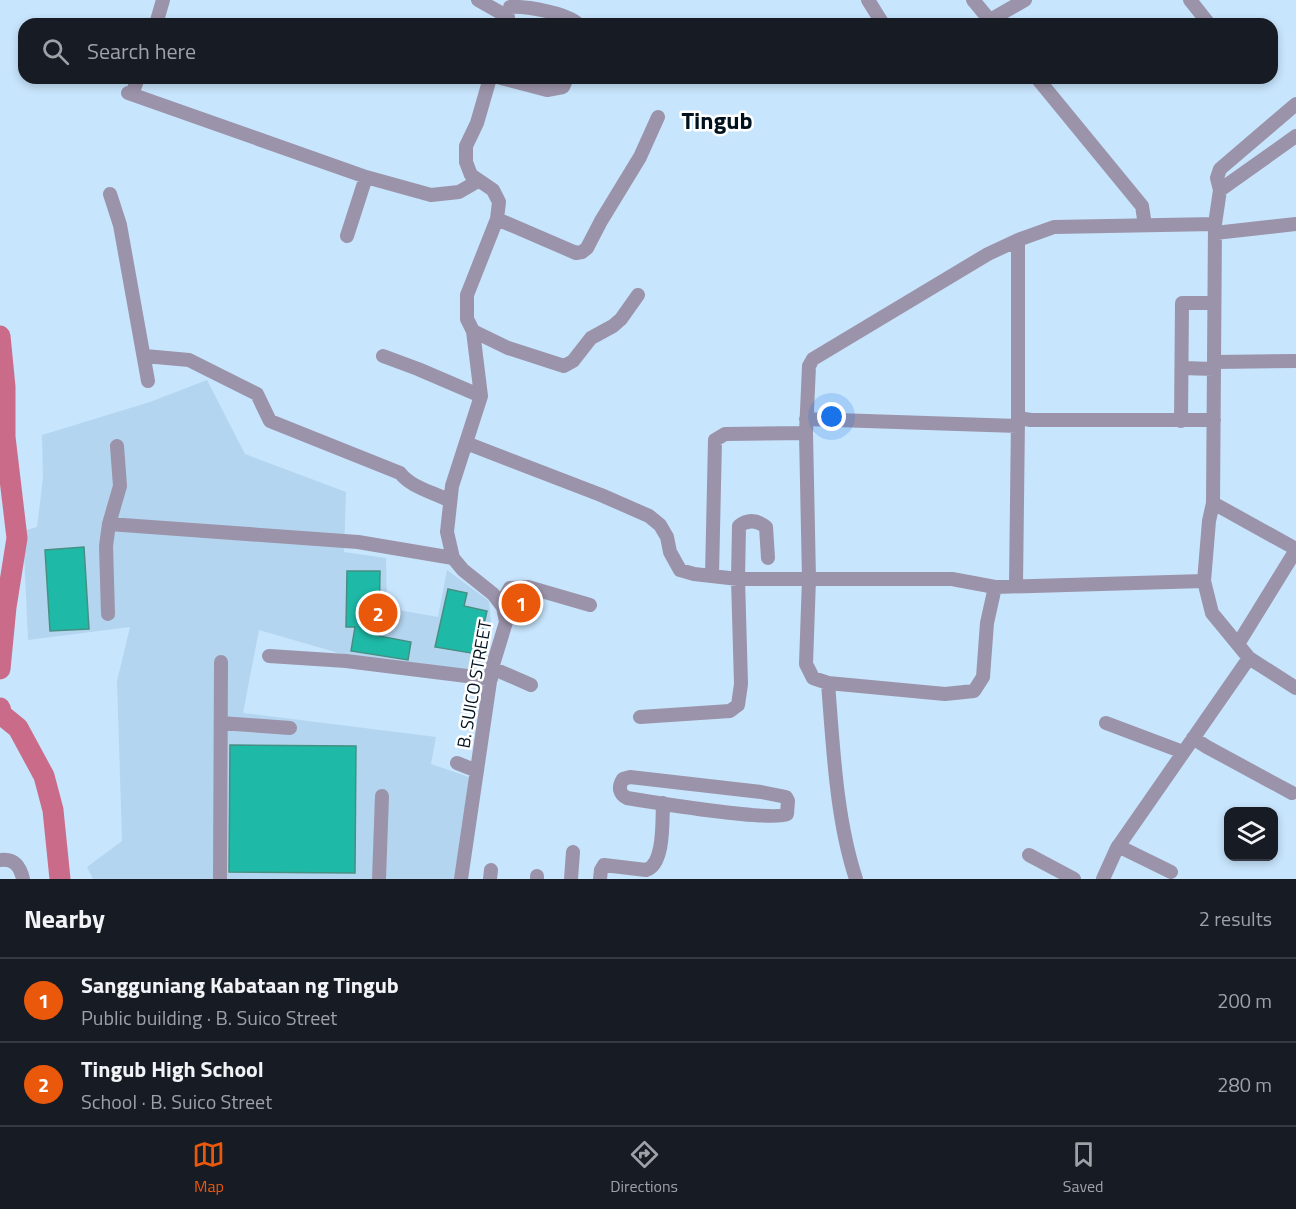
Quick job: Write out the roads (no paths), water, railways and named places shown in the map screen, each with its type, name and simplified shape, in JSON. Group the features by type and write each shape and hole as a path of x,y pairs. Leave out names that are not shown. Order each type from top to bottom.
{"street":[{"path":"158,18 163,0"},
{"path":"478,0 508,12 522,7 566,18"},
{"path":"868,0 879,18"},
{"path":"973,0 988,18"},
{"path":"997,18 1025,0"},
{"path":"1190,0 1204,18"},
{"path":"135,84 130,94 366,177 431,195 459,192 478,181"},
{"path":"110,524 357,542 453,558 447,532 452,486 481,396 473,332 467,319 467,295 497,219 498,202 493,190 471,175 465,162 466,146 477,123 488,84"},
{"path":"524,84 547,90 563,87 564,84"},
{"path":"1042,84 1142,206 1145,225"},
{"path":"1296,104 1220,169 1217,178 1220,190 1215,228 1213,503 1209,521 1204,581 1212,613 1248,658 1296,688"},
{"path":"497,219 576,253 582,252 587,248 640,157 658,117"},
{"path":"1220,190 1296,136"},
{"path":"347,236 366,177"},
{"path":"110,194 117,212 148,381"},
{"path":"995,587 987,623 983,677 974,691 945,694 828,683 813,678 806,664 809,579 806,426 809,366 813,359 988,254 1054,227 1145,225 1215,228 1296,224"},
{"path":"1016,586 1018,240"},
{"path":"473,332 508,348 564,366 573,361 591,338 621,319 638,295"},
{"path":"1181,421 1182,303 1214,303"},
{"path":"145,356 189,360 256,394 270,421 400,473 414,485 450,501"},
{"path":"383,356 481,396"},
{"path":"1182,368 1296,361"},
{"path":"712,576 715,440 716,437 725,434 806,426 1030,420 1214,420"},
{"path":"466,443 649,516 660,525 667,537 670,552 680,570 694,574 738,579 952,579 995,587 1204,581"},
{"path":"108,614 106,546 120,486 117,446"},
{"path":"1213,503 1296,550 1238,644"},
{"path":"640,717 730,711 738,705 741,684 739,526 744,522 760,522 766,527 768,558"},
{"name":"B. SUICO STREET","path":"453,558 463,570 493,594 501,604 506,622 491,674 461,879"},
{"path":"501,604 510,588 528,587 590,605"},
{"path":"269,656 491,674 531,685"},
{"path":"1103,879 1118,846 1248,658"},
{"path":"220,879 221,662"},
{"path":"828,683 830,724 843,824 856,879"},
{"path":"221,723 290,728"},
{"path":"1106,723 1183,752"},
{"path":"1193,738 1292,793"},
{"path":"458,764 477,771"},
{"path":"630,777 761,792 786,797 788,801 787,814 770,817 663,803 627,798 620,792 620,783 623,779 630,777"},
{"path":"379,879 382,796"},
{"path":"600,879 604,865 646,870 653,868 660,852 663,803"},
{"path":"1118,846 1171,872"},
{"path":"572,879 573,852"},
{"path":"1029,855 1074,879"},
{"path":"0,860 14,861 21,869 23,879"}],"waterway":[{"path":"0,336 5,387 5,437 17,538 6,607 0,669"},
{"path":"0,708 2,715 18,728 44,776 53,810 60,879"}],"place":[{"name":"Sangguniang Kabataan ng Tingub","path":"521,603"},
{"name":"Tingub High School","path":"378,613"}],"district":[{"name":"Tingub","path":"717,120"}]}
